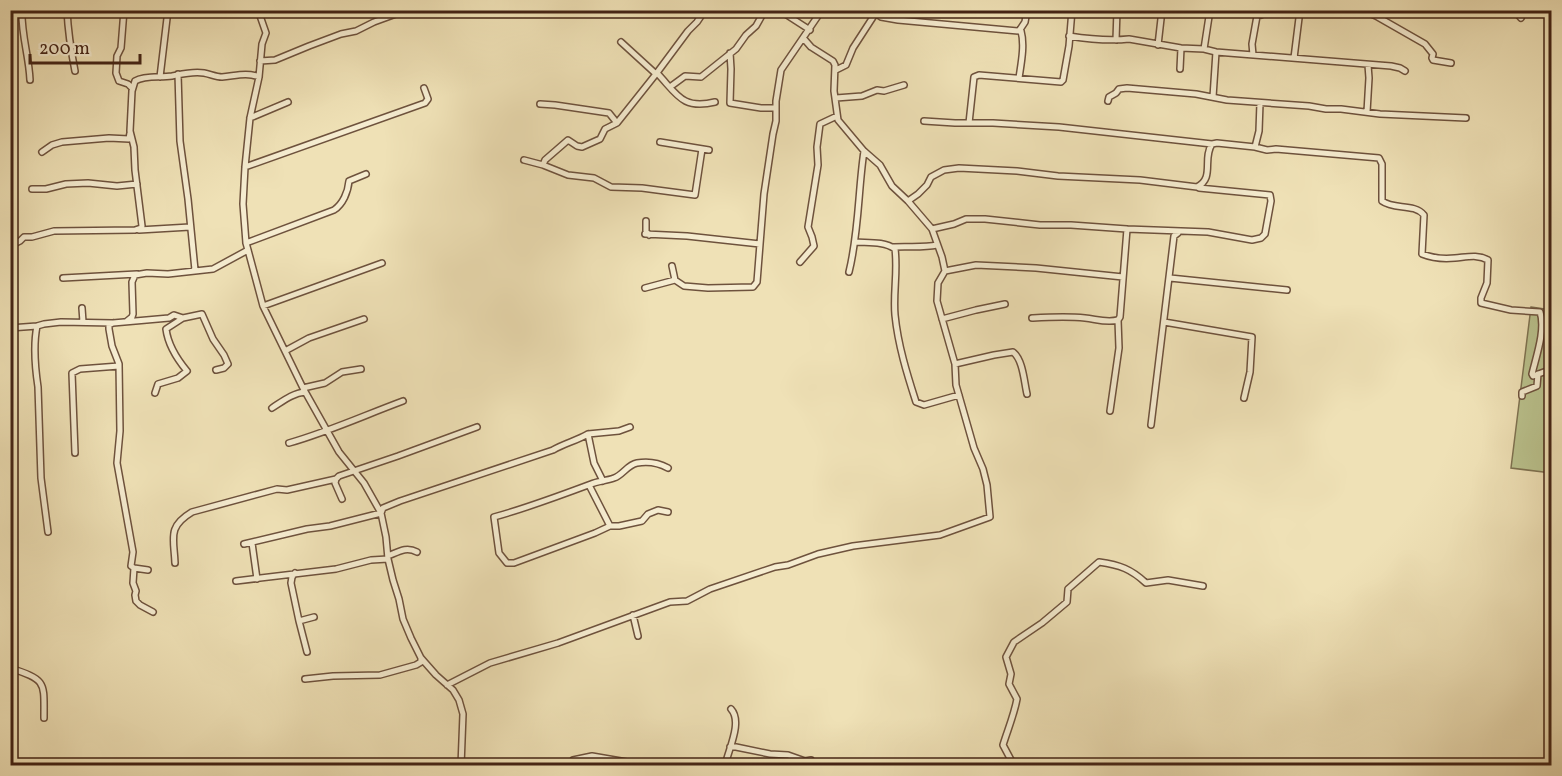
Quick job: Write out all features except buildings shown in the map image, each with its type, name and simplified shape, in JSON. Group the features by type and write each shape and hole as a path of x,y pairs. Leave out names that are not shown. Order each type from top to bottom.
{"street":[{"path":"22,10 30,80"},
{"path":"67,10 71,55 75,70"},
{"path":"124,10 122,48 117,56 116,73 119,81 132,88"},
{"path":"160,77 168,10"},
{"path":"267,10 259,12 266,33 262,44 259,77 250,118 245,167 243,204 246,243 263,306 304,390 339,452 364,483 381,513 388,558 403,619 411,638 422,658 457,696 463,714 461,765"},
{"path":"260,61 275,60 407,10"},
{"path":"543,165 545,160 568,140 582,147 600,139 605,129 616,123 705,10"},
{"path":"670,87 685,76 701,77 736,48 756,26 765,10"},
{"path":"779,10 810,30"},
{"path":"672,266 675,280 684,286 753,287 757,282 764,194 776,121 781,70 822,10"},
{"path":"1019,31 1025,22 1027,10"},
{"path":"969,123 974,77 979,75 1061,82 1066,62 1072,10"},
{"path":"1116,40 1117,10"},
{"path":"1158,45 1162,10"},
{"path":"1204,49 1210,10"},
{"path":"1253,55 1252,44 1257,16 1261,15 1259,10"},
{"path":"1294,58 1300,10"},
{"path":"1353,10 1376,16 1425,44 1433,54 1433,60 1451,63"},
{"path":"1514,10 1521,18"},
{"path":"836,70 846,65 851,51 873,12 887,18 922,23 1021,31 1023,36 1022,62 1019,78"},
{"path":"1069,36 1085,39 1129,39 1216,52 1391,66 1405,71"},
{"path":"447,685 490,663 558,643 670,602 687,601 710,589 775,567 853,546 940,535 990,517 985,477 956,385 955,364 936,294 938,283 945,271 935,234 908,201 892,186 880,165 864,151 837,116 834,91 835,65 804,39"},
{"path":"621,42 670,87 677,97 689,103 701,105 715,102"},
{"path":"1180,69 1181,48"},
{"path":"1213,97 1216,52"},
{"path":"730,53 730,103 776,108"},
{"path":"1367,112 1368,65"},
{"path":"42,152 62,142 109,138 129,139 132,88 135,81 139,79 186,72 191,74 202,72 219,77 242,74 259,77"},
{"path":"177,74 180,141 195,270"},
{"path":"836,98 862,96 904,85"},
{"path":"245,167 425,104 428,99 424,88"},
{"path":"1108,101 1109,97 1121,88 1196,94 1260,103 1466,118"},
{"path":"250,118 288,102"},
{"path":"1255,147 1260,103"},
{"path":"540,104 609,113 616,123"},
{"path":"800,262 813,246 808,227 818,165 817,147 820,124 837,116"},
{"path":"924,121 1059,127 1267,150 1379,158 1382,160 1382,201 1418,210 1424,215 1422,254 1453,258 1483,257 1489,263 1487,283 1481,303 1511,310 1540,312 1542,319 1539,347 1532,374 1551,369"},
{"path":"130,131 134,147 142,226 139,230"},
{"path":"660,142 709,150"},
{"path":"1197,187 1206,181 1207,153 1212,144"},
{"path":"695,195 702,149"},
{"path":"849,272 855,242 864,151"},
{"path":"524,160 568,175 594,178 611,187 703,195"},
{"path":"908,201 927,185 931,177 944,170 959,168 1140,180 1270,195 1271,201 1265,234 1261,238 1252,240 1208,232 1032,225 1009,220 985,219 966,219 932,229"},
{"path":"246,243 334,210 340,206 347,193 349,182 366,174"},
{"path":"32,189 46,189 66,184 88,183 114,186 137,184"},
{"path":"646,221 647,235 687,236 760,244"},
{"path":"10,246 24,237 50,232 190,227"},
{"path":"1110,411 1119,348 1118,320 1127,229"},
{"path":"1151,425 1170,278 1170,259 1174,236 1180,232"},
{"path":"855,242 884,244 892,247 937,245"},
{"path":"892,247 895,249 897,260 895,305 897,339 916,402 924,405 959,395"},
{"path":"63,278 168,274 213,269 248,250"},
{"path":"263,306 382,262"},
{"path":"945,271 976,265 1036,268 1123,277"},
{"path":"125,322 133,314 132,282 138,274"},
{"path":"1170,278 1287,290"},
{"path":"645,288 675,280"},
{"path":"942,319 1005,304"},
{"path":"82,308 83,322"},
{"path":"155,393 158,384 178,378 187,371 175,356 166,329 183,318 202,314 228,364 216,370"},
{"path":"10,328 83,322 113,323 169,318 174,315 183,318"},
{"path":"1032,318 1059,316 1112,322 1118,320"},
{"path":"285,351 309,338 364,319"},
{"path":"1164,322 1252,337 1250,372 1244,398"},
{"path":"113,323 109,325 109,329 119,366 120,431 117,463 133,552 132,566 135,568 133,583 136,601 153,612"},
{"path":"37,326 35,335 41,478 48,532"},
{"path":"955,364 1013,352 1020,363 1027,394"},
{"path":"75,453 72,373 80,369 119,366"},
{"path":"272,408 291,396 325,383 342,372 361,369"},
{"path":"1522,396 1522,392 1537,386 1538,374"},
{"path":"289,443 404,402"},
{"path":"175,563 174,529 182,518 192,512 277,489 287,490 336,479 477,427"},
{"path":"244,544 381,513 383,508 400,501 553,450 566,442 575,442 588,434 619,431 630,427"},
{"path":"588,434 594,463 603,481"},
{"path":"668,468 653,462 637,463 614,478 494,517 499,553 507,563 514,564 609,526 642,520 648,514 658,510 668,512"},
{"path":"336,479 334,483 342,499"},
{"path":"589,485 609,526"},
{"path":"252,543 257,579"},
{"path":"236,581 336,569 388,558 404,549 417,552"},
{"path":"1011,765 1011,760 1003,745 1017,699 1009,684 1011,674 1006,657 1014,642 1067,602 1068,589 1099,562 1118,565 1136,574 1146,583 1167,580 1203,586"},
{"path":"135,568 148,570"},
{"path":"296,573 291,583 307,652"},
{"path":"633,615 638,636"},
{"path":"299,621 314,617"},
{"path":"305,679 380,675 416,665 421,662 422,658"},
{"path":"10,668 34,676 42,686 44,718"},
{"path":"725,765 736,723 735,713 731,709"},
{"path":"730,747 788,755 808,761 799,765"},
{"path":"569,765 573,760 592,756 650,765"}],"green space":[{"path":"1531,307 1551,310 1551,473 1511,468"}]}
